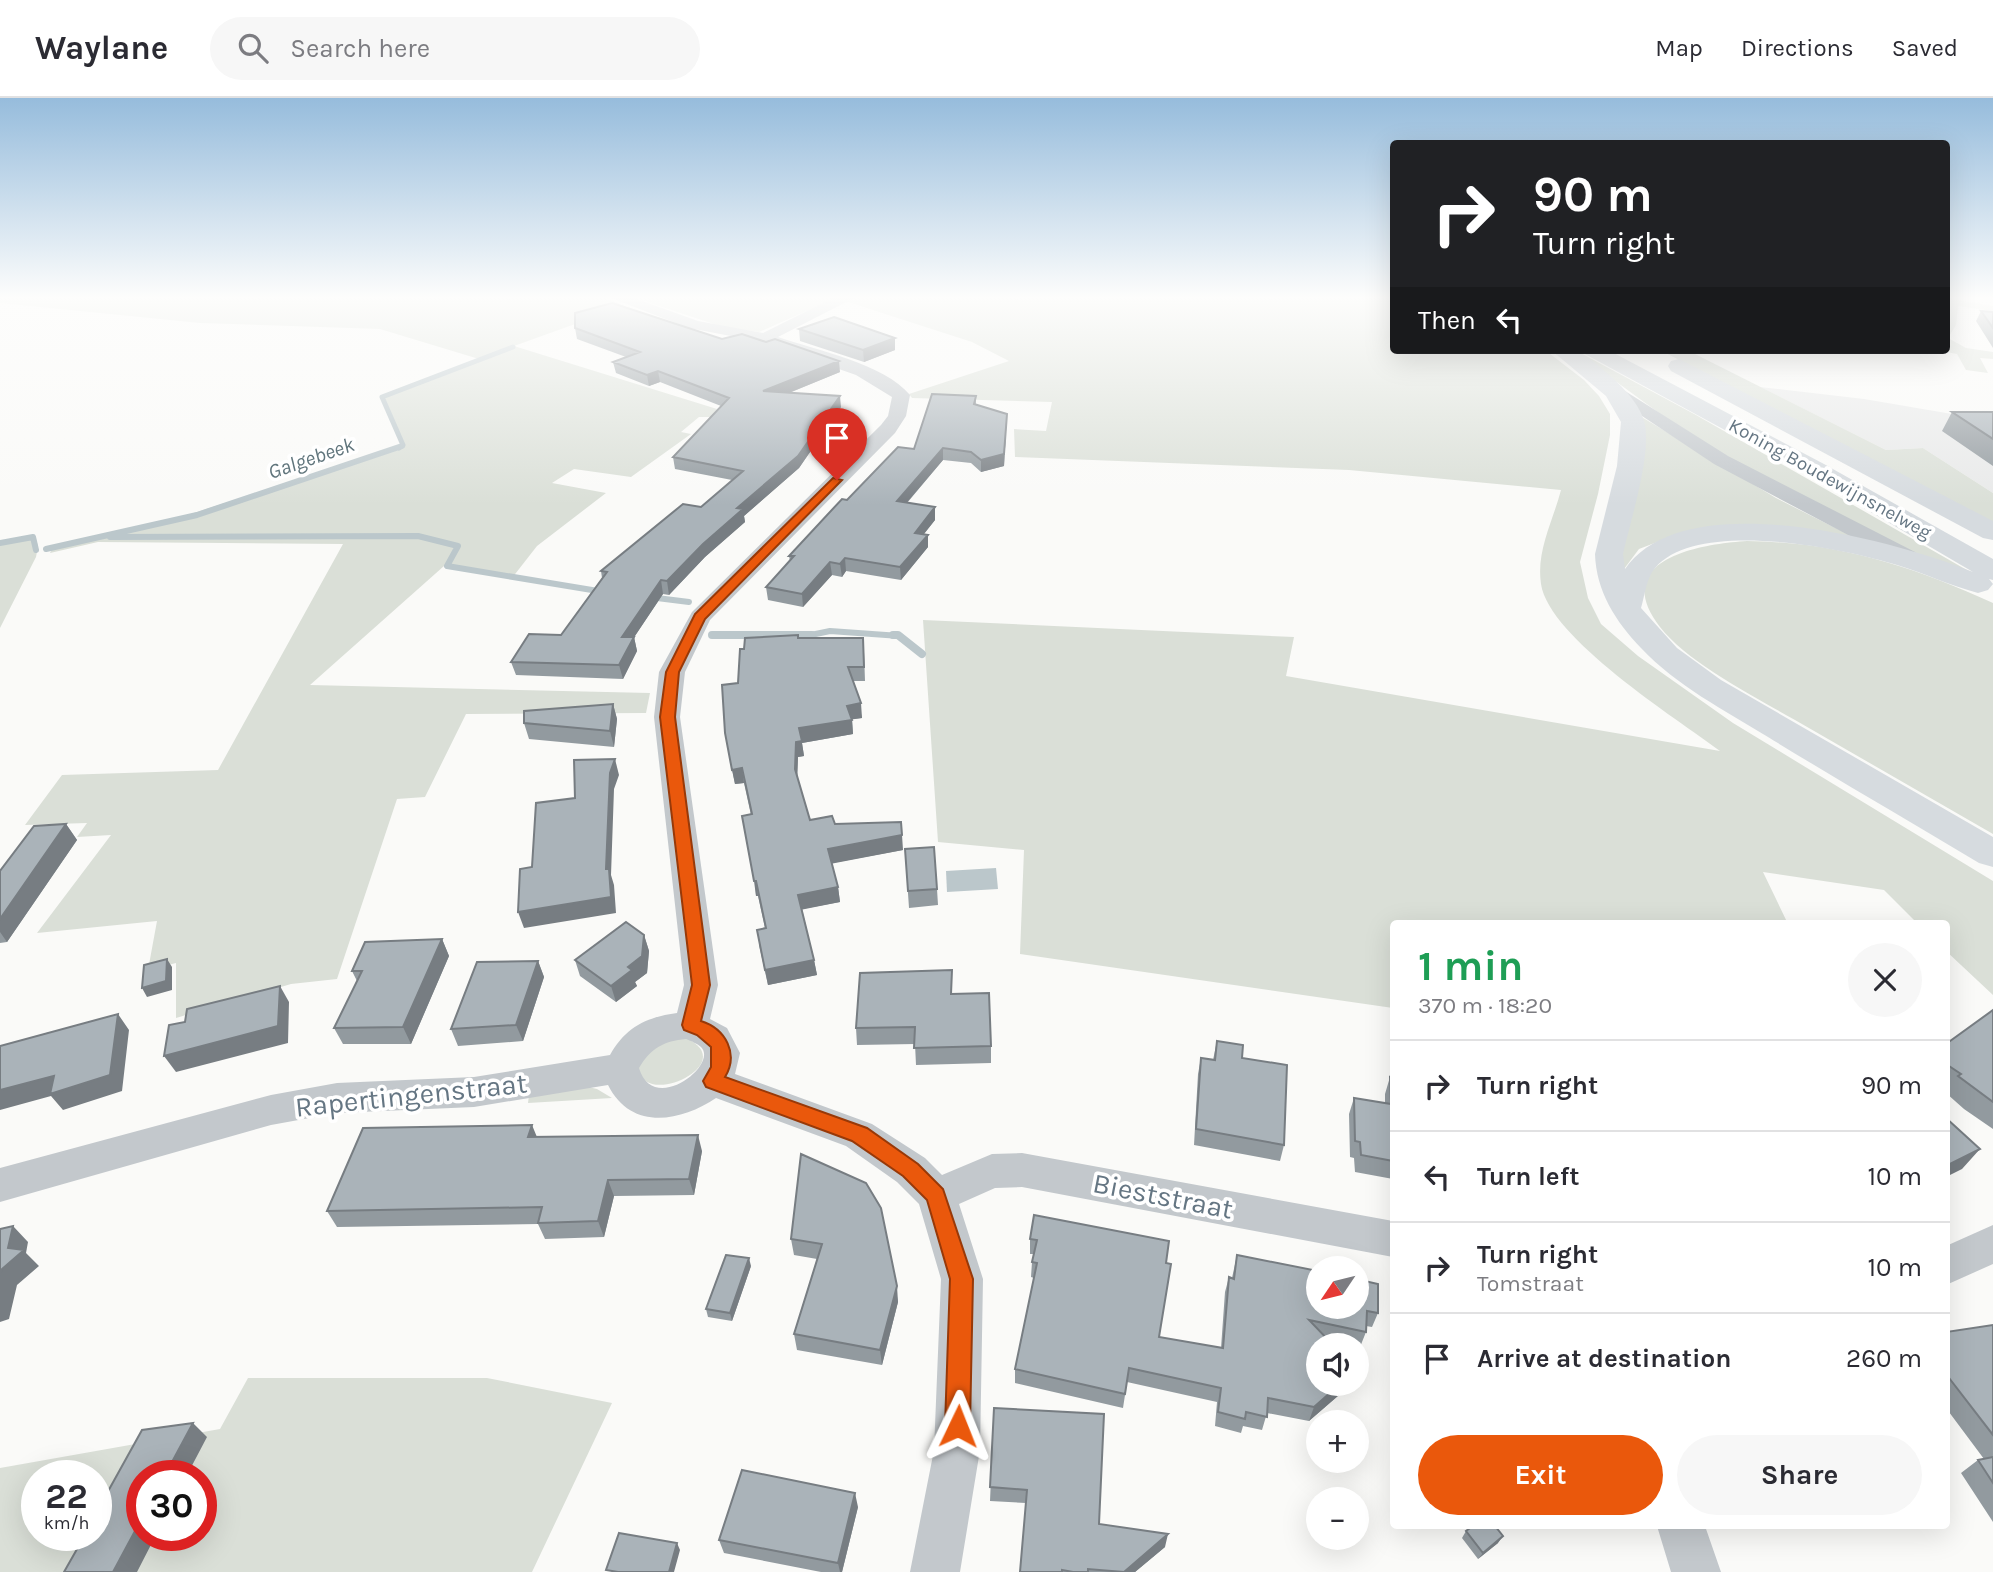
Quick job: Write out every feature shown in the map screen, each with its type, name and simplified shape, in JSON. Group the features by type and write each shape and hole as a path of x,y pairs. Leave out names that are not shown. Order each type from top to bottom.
{"highway":[{"path":"1584,367 1606,384 1633,418 1634,442 1609,554 1611,578 1627,607 1653,642 1728,698 1993,854"},
{"name":"Koning Boudewijnsnelweg","path":"1623,367 1804,463 1993,571"},
{"name":"Koning Boudewijnsnelweg","path":"1679,367 1993,531"},
{"path":"1627,607 1637,572 1647,559 1671,546 1702,537 1788,534 1855,544 1907,557 1993,591"}],"street":[{"path":"691,1025 701,985 667,717 672,672 700,617 888,429 901,404 901,395 880,379 846,367"},
{"path":"1606,384 1721,460 1907,557"},
{"path":"691,1025 715,1038 721,1047 721,1068 712,1081 701,1091 685,1099 660,1103 639,1098 627,1087 621,1068 629,1051 642,1038 666,1027 691,1025"},
{"name":"Rapertingenstraat","path":"0,1185 271,1110 337,1098 474,1092 621,1068"},
{"path":"712,1081 859,1135 911,1170 936,1195 962,1279 957,1450 935,1572"},
{"name":"Bieststraat","path":"936,1195 992,1171 1022,1170 1390,1238"},
{"path":"1950,1264 1993,1244"},
{"path":"1682,1529 1696,1572"}],"shaded area":[{"path":"458,367 581,367 717,409 711,417 699,417 681,432 691,434 631,477 574,469 552,483 606,493 537,546 512,578 444,566 310,685 650,693 646,713 466,714 425,797 397,799 337,979 291,984 176,1018 176,963 148,970 157,921 37,933 111,835 77,837 87,823 25,825 62,775 218,770 343,544 98,542 50,553 53,547 169,521 402,446 380,396"},
{"path":"991,367 1567,367 1599,396 1610,414 1610,435 1580,562 1588,598 1601,624 1638,656 1733,723 1993,881 1993,995 1950,955 1950,920 1914,920 1884,890 1763,872 1786,920 1390,920 1390,1008 1020,954 1024,850 938,842 923,620 1294,637 1286,676 1720,751 1646,698 1590,652 1566,628 1549,605 1541,584 1541,560 1561,490 1349,470 1015,457 1014,429 1046,431 1052,402 912,398 909,394"},
{"path":"1595,367 1606,367 1696,415 1993,585 1878,536 1764,477 1676,425"},
{"path":"1692,367 1720,367 1886,450 1923,448 1993,493 1993,522"},
{"path":"1964,367 1985,367 1988,373 1966,370"},
{"path":"1760,387 1864,399 1993,421 1993,493 1923,448 1886,450"},
{"path":"1640,416 1776,498 1863,542 1673,536 1639,549 1621,573 1620,563"},
{"path":"35,537 38,546 36,557 0,628 0,542"},
{"path":"1747,541 1812,546 1874,558 1904,567 1993,603 1993,834 1723,678 1687,653 1660,627 1647,604 1645,586 1652,571 1666,560 1685,552 1706,546"},
{"path":"996,868 998,889 947,892 946,871"},
{"path":"678,1035 697,1045 703,1056 699,1067 687,1077 673,1083 657,1085 645,1081 639,1069 642,1052"},
{"path":"584,1086 597,1089 612,1098 528,1103 529,1095"},
{"path":"248,1378 487,1378 612,1403 532,1572 0,1572 0,1468 21,1464 21,1551 112,1551 112,1460 45,1460 220,1429"}],"building":[{"path":"626,367 824,367 763,391 840,396 798,456 737,508 743,509 703,544 667,581 661,580 622,637 634,637 619,665 511,662 529,634 561,635 607,572 601,571 683,504 701,507 743,471 673,457 729,398 658,371 647,375"},
{"path":"932,394 976,396 974,404 1007,414 1004,454 981,460 971,452 943,448 897,501 935,507 915,533 928,535 900,567 845,558 840,564 830,562 802,594 766,587 794,556 789,556 842,499 847,500 898,447 914,449"},
{"path":"1952,412 1993,412 1993,439"},
{"path":"798,635 798,638 863,638 864,667 848,667 861,703 847,706 852,720 799,728 802,741 796,742 795,769 810,820 832,816 835,824 901,822 902,835 828,849 838,887 798,895 814,960 765,970 757,930 766,928 742,816 752,814 742,768 732,770 725,733 722,685 738,683 740,649 744,649 745,638"},
{"path":"613,704 610,731 524,723 524,711"},
{"path":"615,759 610,773 606,869 609,869 611,897 518,912 520,869 532,867 536,803 575,798 574,760"},
{"path":"66,824 0,919 0,871 34,826"},
{"path":"934,847 937,889 908,891 905,849"},
{"path":"626,922 644,935 642,956 628,967 632,970 611,986 575,960"},
{"path":"442,939 403,1027 334,1028 362,971 352,971 365,942"},
{"path":"167,959 166,981 142,988 144,965"},
{"path":"538,961 516,1025 451,1029 477,962"},
{"path":"952,970 951,994 989,993 991,1046 914,1048 915,1027 856,1028 860,973"},
{"path":"280,986 278,1026 164,1056 169,1025 185,1022 187,1009"},
{"path":"1993,1010 1993,1102 1958,1076 1961,1074 1950,1067 1950,1041"},
{"path":"118,1014 110,1075 50,1094 54,1076 0,1090 0,1046"},
{"path":"1217,1041 1243,1045 1242,1058 1287,1065 1284,1145 1196,1129 1201,1058 1215,1060"},
{"path":"1354,1098 1390,1104 1390,1160 1361,1155 1360,1142 1355,1141"},
{"path":"1950,1122 1980,1149 1950,1164"},
{"path":"532,1125 528,1137 698,1135 689,1179 608,1180 598,1221 538,1223 542,1207 327,1211 363,1128"},
{"path":"801,1154 866,1183 881,1208 897,1286 880,1350 794,1334 822,1244 791,1239"},
{"path":"1034,1215 1169,1241 1166,1263 1171,1264 1159,1337 1223,1348 1229,1277 1234,1279 1237,1255 1306,1269 1306,1320 1322,1333 1306,1333 1306,1396 1326,1396 1314,1407 1268,1398 1267,1417 1246,1412 1245,1419 1218,1412 1221,1388 1129,1368 1125,1394 1015,1369 1037,1263 1032,1262 1037,1240 1030,1239"},
{"path":"13,1226 8,1248 24,1250 2,1269 0,1275 0,1229"},
{"path":"726,1255 749,1258 730,1313 706,1309"},
{"path":"1369,1282 1378,1284 1378,1313 1369,1311"},
{"path":"1309,1320 1367,1320 1366,1332"},
{"path":"1993,1325 1993,1435 1950,1379 1950,1331"},
{"path":"994,1408 1104,1414 1099,1524 1168,1534 1124,1572 1088,1569 1088,1572 1020,1572 1027,1490 990,1487"},
{"path":"193,1423 173,1460 126,1460 126,1548 113,1572 64,1572 76,1551 112,1551 112,1484 142,1430"},
{"path":"1993,1457 1993,1483 1978,1460"},
{"path":"742,1470 855,1493 838,1563 719,1540"},
{"path":"1497,1529 1503,1536 1483,1553 1466,1531"},
{"path":"619,1533 677,1543 669,1572 606,1570"}],"waterway":[{"name":"Galgebeek","path":"401,446 382,397 461,367"},
{"name":"Galgebeek","path":"46,549 197,515 401,446"},
{"path":"110,537 418,536 458,546 447,566 604,592"},
{"name":"Galgebeek","path":"0,543 33,537 36,550"},
{"path":"649,597 689,602"},
{"path":"811,635 830,631 899,636"},
{"path":"712,635 811,635 806,636 712,635"},
{"path":"893,635 899,636"},
{"path":"899,636 922,654"}],"route":[{"path":"837,480 700,617 683,645 672,672 667,717 701,985 691,1025 715,1038 721,1047 721,1068 712,1081 859,1135 911,1170 936,1195 962,1279 958,1426"}]}
